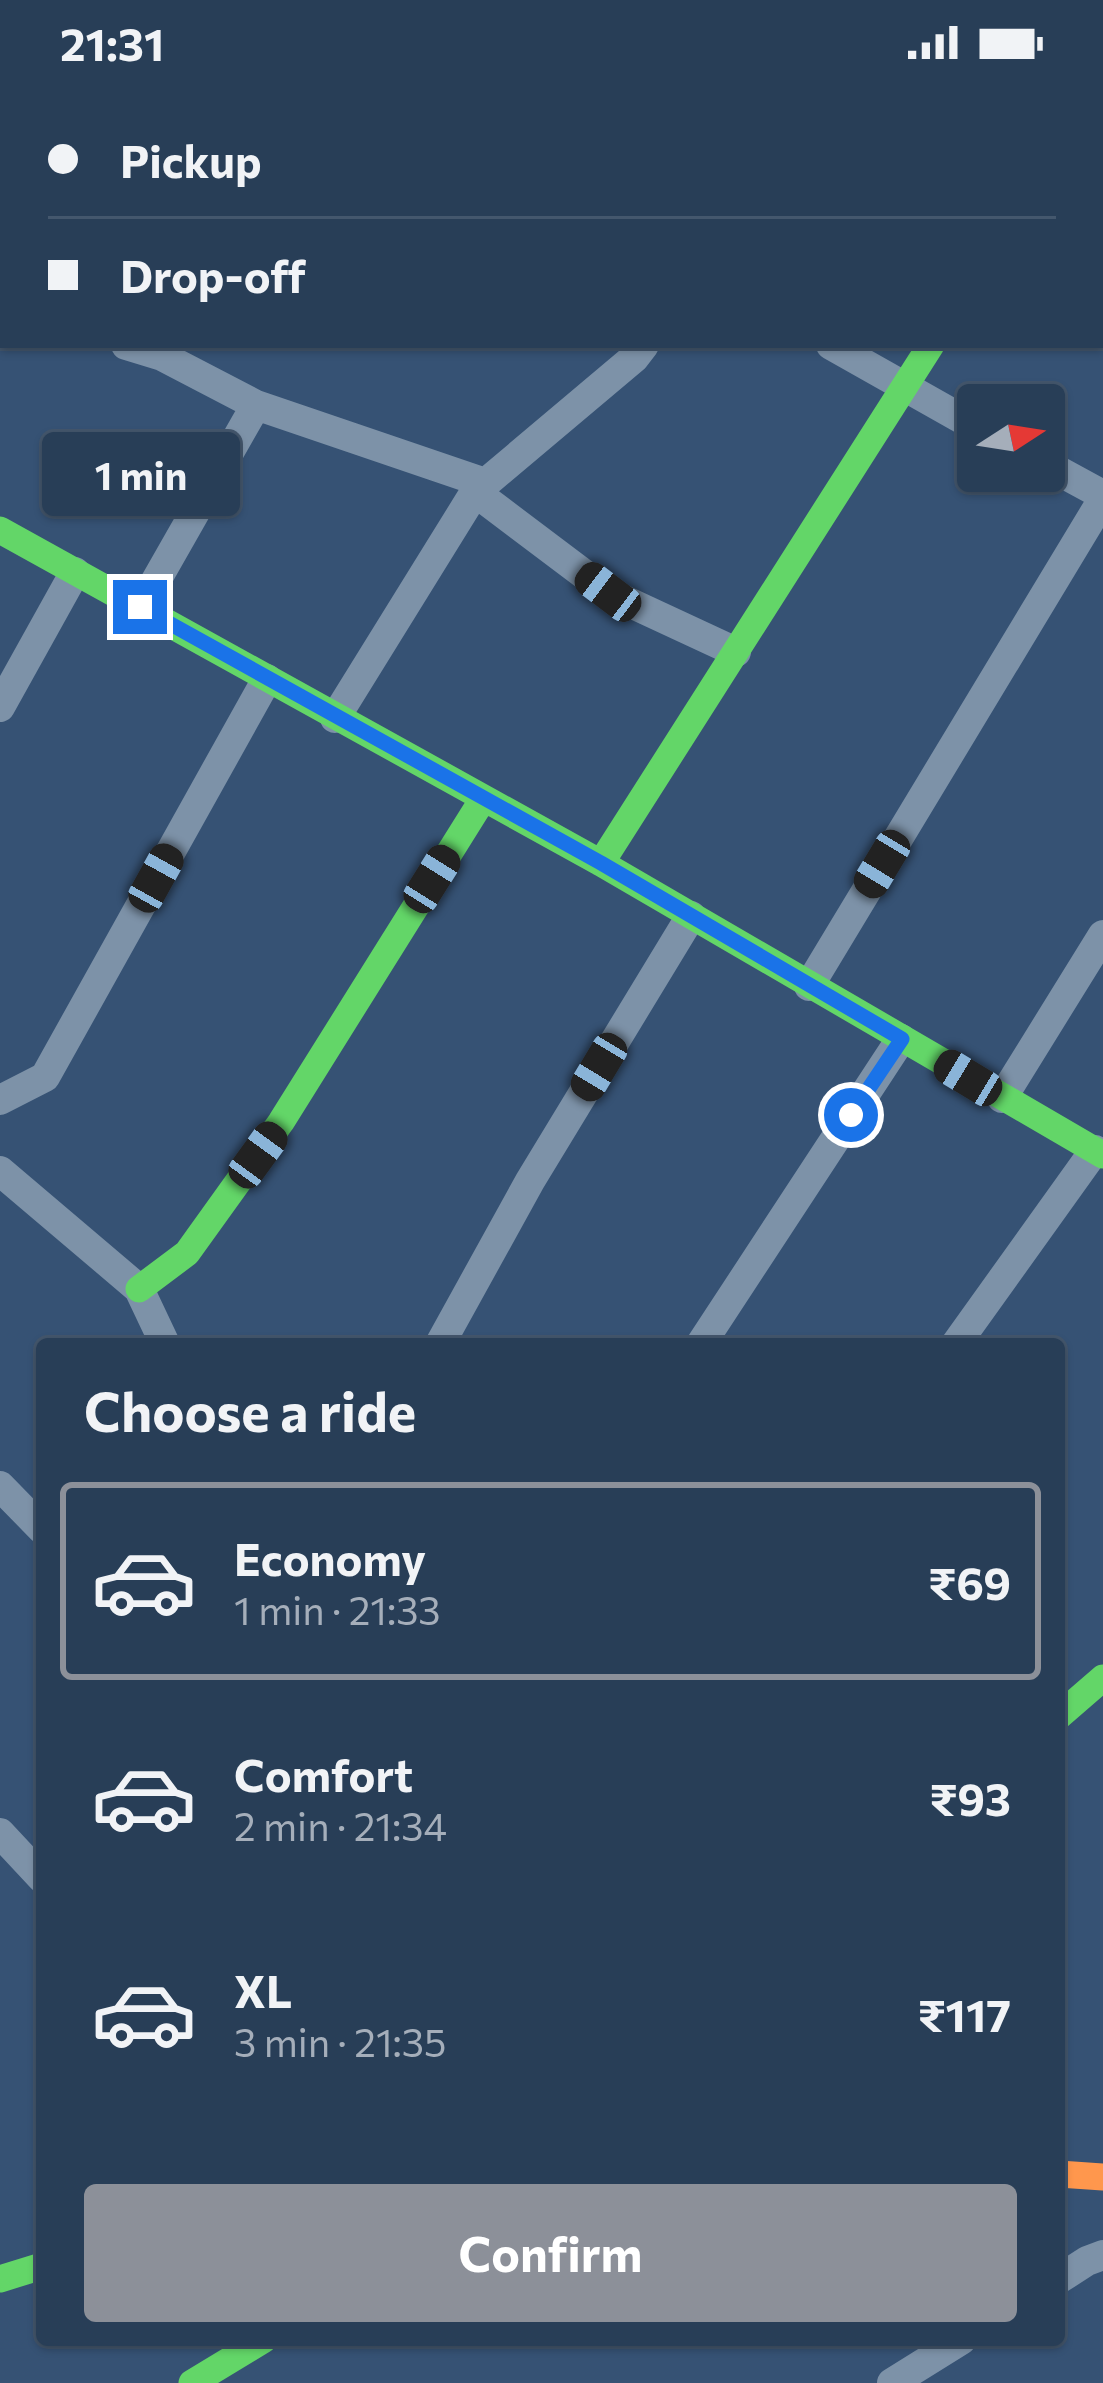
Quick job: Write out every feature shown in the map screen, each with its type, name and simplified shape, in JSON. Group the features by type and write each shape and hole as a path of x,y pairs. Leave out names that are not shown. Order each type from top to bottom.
{"street":[{"path":"136,348 162,356 256,405 480,487 608,592 736,652"},
{"path":"335,718 480,487 642,348"},
{"path":"836,348 957,417"},
{"path":"601,863 929,348"},
{"path":"140,607 256,405"},
{"path":"809,986 1103,497 1065,476"},
{"path":"0,530 601,863 1099,1152 960,1338"},
{"path":"0,706 76,572"},
{"path":"0,1100 45,1077 267,680"},
{"path":"139,1289 187,1252 281,1122 483,799"},
{"path":"443,1338 530,1181 691,916"},
{"path":"1002,1098 1103,935"},
{"path":"705,1338 902,1039"},
{"path":"0,1171 139,1289 162,1338"},
{"path":"0,1486 36,1522"},
{"path":"1065,1711 1103,1678"},
{"path":"0,1833 36,1872"},
{"path":"1065,2174 1103,2177"},
{"path":"1065,2275 1103,2255"},
{"path":"0,2279 36,2268"},
{"path":"192,2383 253,2346"},
{"path":"892,2383 951,2346"}],"traffic: fast":[{"path":"601,863 929,348"},
{"path":"0,530 601,863 1103,1155"},
{"path":"139,1289 187,1253 281,1122 483,799"},
{"path":"1065,1711 1103,1678"},
{"path":"0,2279 36,2268"},
{"path":"192,2383 253,2346"}],"traffic: slow":[{"path":"1065,2174 1103,2177"}],"route":[{"path":"140,607 601,863 902,1039 851,1115"}]}
